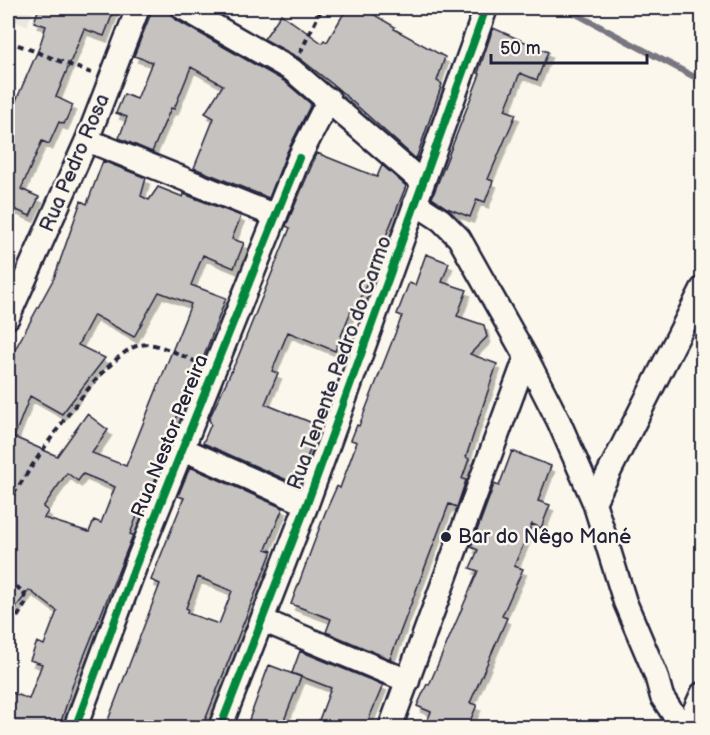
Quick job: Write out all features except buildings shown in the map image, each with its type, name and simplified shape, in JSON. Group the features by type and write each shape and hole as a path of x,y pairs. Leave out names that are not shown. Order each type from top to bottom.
{"street":[{"name":"Rua Pedro Rosa","path":"8,317 87,140 138,8"},
{"path":"183,8 292,70 328,99 419,192 459,238 560,422 594,502 625,602 656,675 662,697 672,712 687,727 702,694"},
{"name":"Rua Tenente Pedro do Carmo","path":"220,728 307,504 486,8"},
{"name":"Rua Nestor Pereira","path":"75,728 183,448 299,158 328,99"},
{"path":"87,140 276,216"},
{"path":"594,502 702,289"},
{"path":"390,728 526,357"},
{"name":"Rua Nestor Pereira","path":"183,448 307,504"},
{"path":"262,620 408,681"}],"path":[{"path":"292,70 322,8"},
{"path":"8,41 110,80"},
{"path":"8,503 51,437 105,372 129,349 148,344 215,368"},
{"path":"8,579 24,593 26,603 8,632"}],"shaded area":[{"path":"8,8 34,8 27,26 8,19"}],"waterway":[{"path":"565,8 702,81"}],"cycle path":[{"path":"220,728 307,504 486,8"},
{"path":"75,728 135,567 299,158"}],"place":[{"name":"Bar do Nêgo Mané","path":"446,537"}]}
